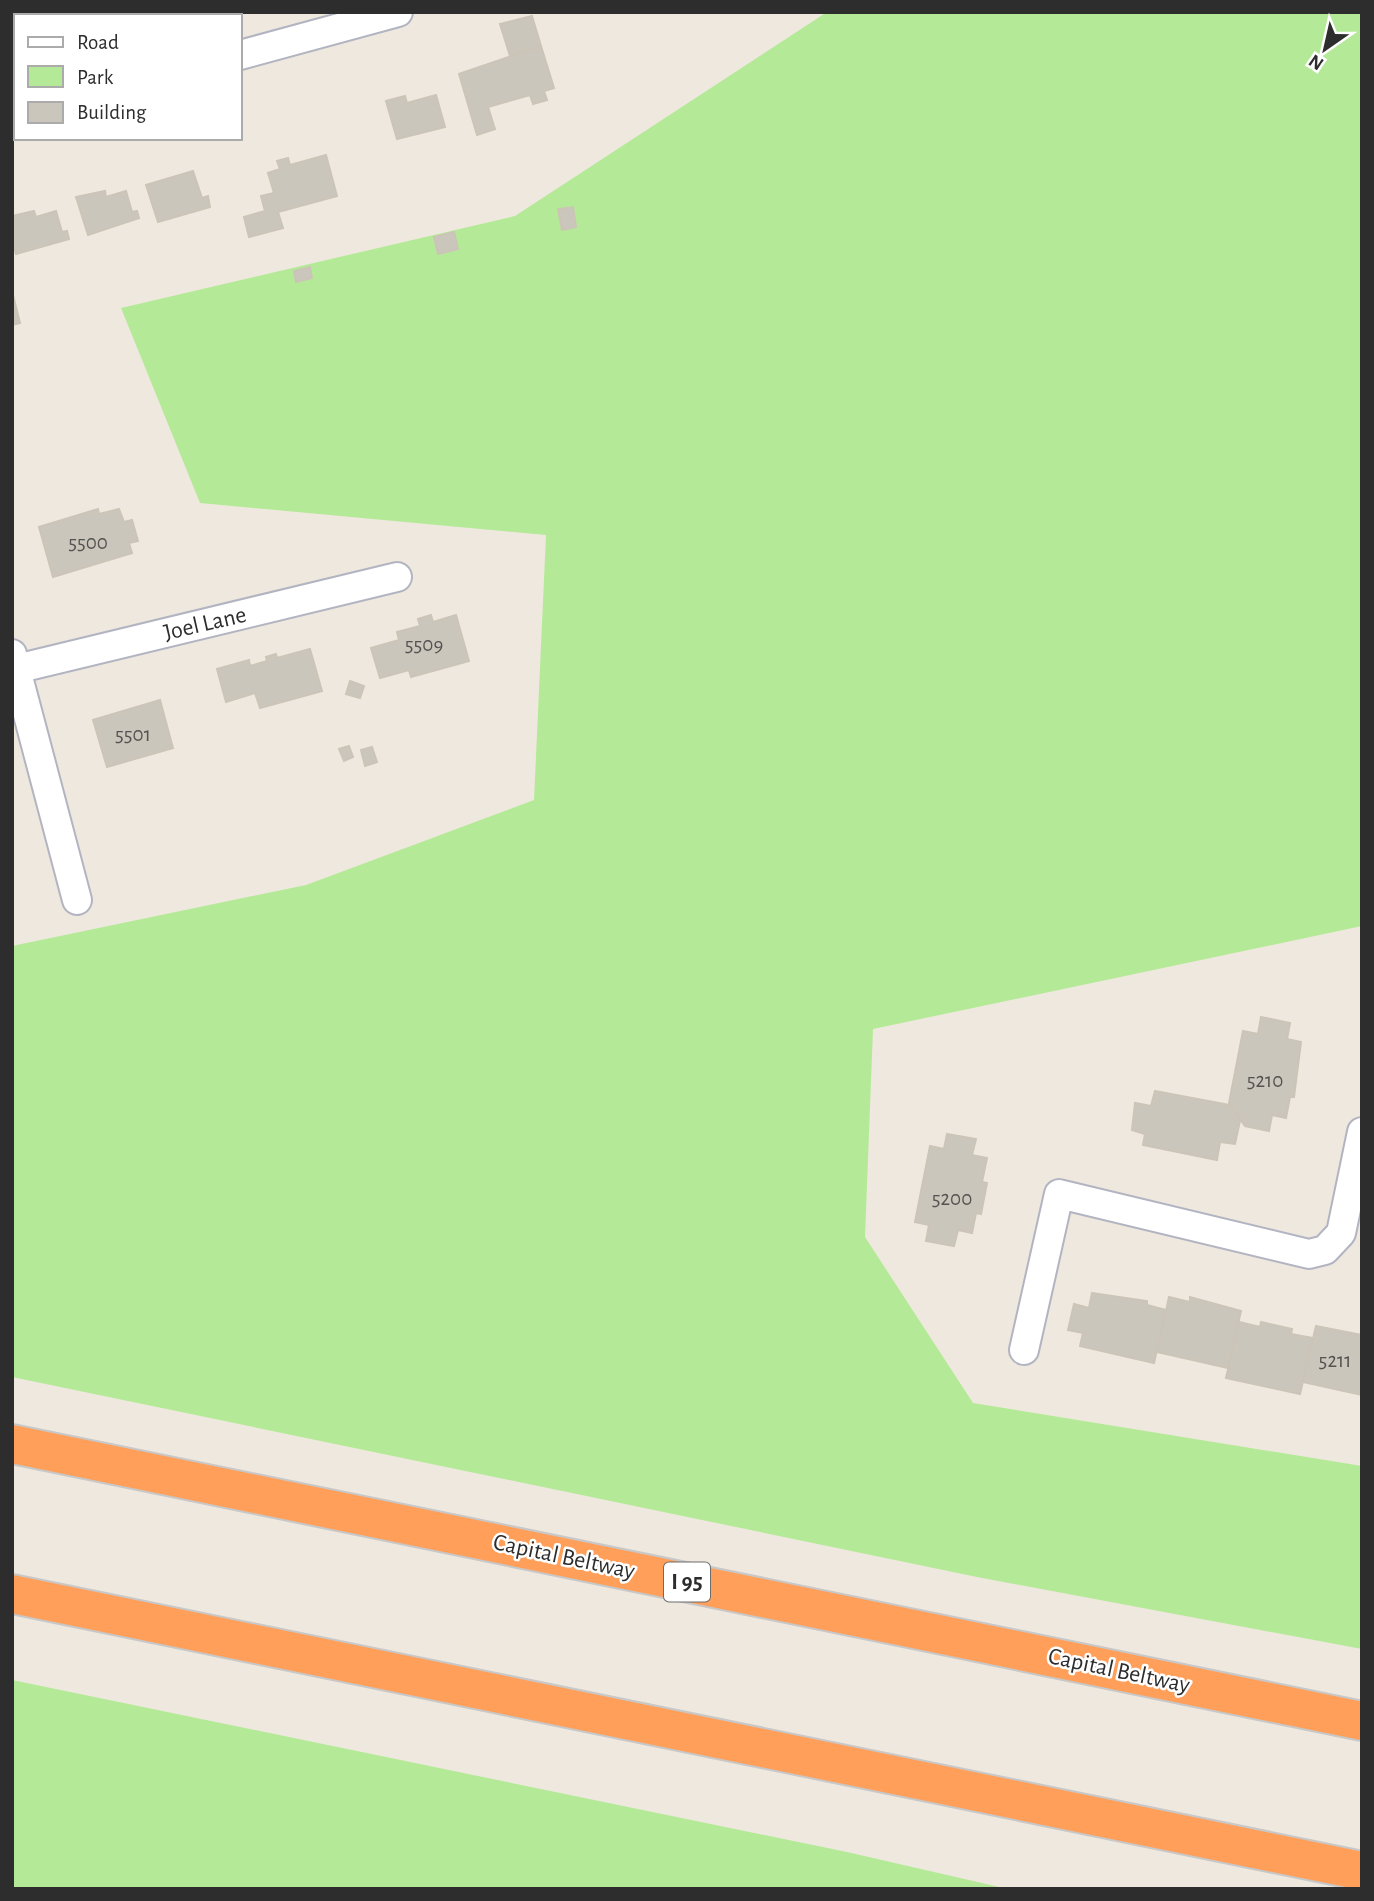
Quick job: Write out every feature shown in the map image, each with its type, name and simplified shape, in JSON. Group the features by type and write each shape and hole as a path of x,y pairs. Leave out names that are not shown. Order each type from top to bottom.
{"highway":[{"name":"Capital Beltway","path":"12,1444 1362,1721"},
{"path":"12,1594 1362,1871"}],"street":[{"path":"242,54 398,12"},
{"name":"Joel Lane","path":"14,664 397,577"},
{"path":"14,664 77,900"},
{"path":"1024,1350 1059,1194 1309,1254 1325,1250 1341,1233 1362,1132"}],"green space":[{"path":"827,12 1362,12 1362,926 873,1029 865,1237 973,1403 1362,1466 1362,1649 977,1577 12,1377 12,946 306,885 534,800 546,535 200,503 121,308 515,216"},
{"path":"12,1680 847,1852 1008,1889 12,1889"}],"building":[{"path":"532,16 541,46 510,56 500,24"},
{"path":"541,46 554,88 544,91 547,100 533,104 530,95 488,107 495,129 477,135 459,74"},
{"path":"436,95 445,127 397,139 386,101 405,96 407,103"},
{"path":"326,155 337,196 278,212 283,228 249,237 244,217 265,211 261,196 274,193 268,173 280,169 277,161 288,158 290,165"},
{"path":"193,171 202,198 208,196 210,207 158,222 146,185"},
{"path":"105,191 106,197 126,191 132,212 137,211 139,218 88,235 76,197"},
{"path":"573,207 576,227 562,230 558,209"},
{"path":"34,211 36,217 56,211 62,232 67,231 69,239 16,254 12,241 12,216"},
{"path":"454,232 458,249 438,254 434,237"},
{"path":"310,267 312,278 296,282 294,271"},
{"path":"12,291 20,323 12,325"},
{"path":"98,509 99,514 119,509 124,522 132,520 138,541 129,543 132,553 53,577 39,527"},
{"path":"431,615 433,622 456,615 469,661 411,677 409,670 380,678 371,648 399,640 397,632 420,626 418,619"},
{"path":"310,649 322,691 260,708 255,693 226,702 217,669 249,660 250,666 267,661 266,657 276,654 277,658"},
{"path":"350,681 364,686 360,698 346,694"},
{"path":"160,700 173,748 107,767 93,720"},
{"path":"349,746 353,757 344,761 339,749"},
{"path":"372,747 377,762 365,766 361,750"},
{"path":"1261,1017 1290,1023 1287,1039 1301,1042 1294,1097 1290,1097 1286,1118 1272,1115 1269,1131 1245,1126 1229,1103 1243,1031 1258,1034"},
{"path":"1155,1091 1229,1105 1240,1121 1235,1144 1220,1142 1217,1160 1143,1145 1145,1134 1132,1130 1135,1103 1151,1106"},
{"path":"947,1134 976,1139 972,1155 987,1158 982,1182 987,1183 981,1214 976,1213 972,1233 958,1230 954,1246 926,1241 929,1225 915,1222 930,1146 944,1149"},
{"path":"1092,1293 1147,1301 1147,1305 1166,1310 1154,1363 1080,1346 1083,1333 1068,1330 1074,1304 1089,1308"},
{"path":"1169,1297 1190,1302 1190,1297 1241,1311 1228,1368 1157,1352"},
{"path":"1239,1322 1260,1327 1261,1322 1292,1329 1291,1334 1313,1338 1300,1394 1226,1378"},
{"path":"1316,1326 1362,1335 1362,1395 1303,1382"}]}
